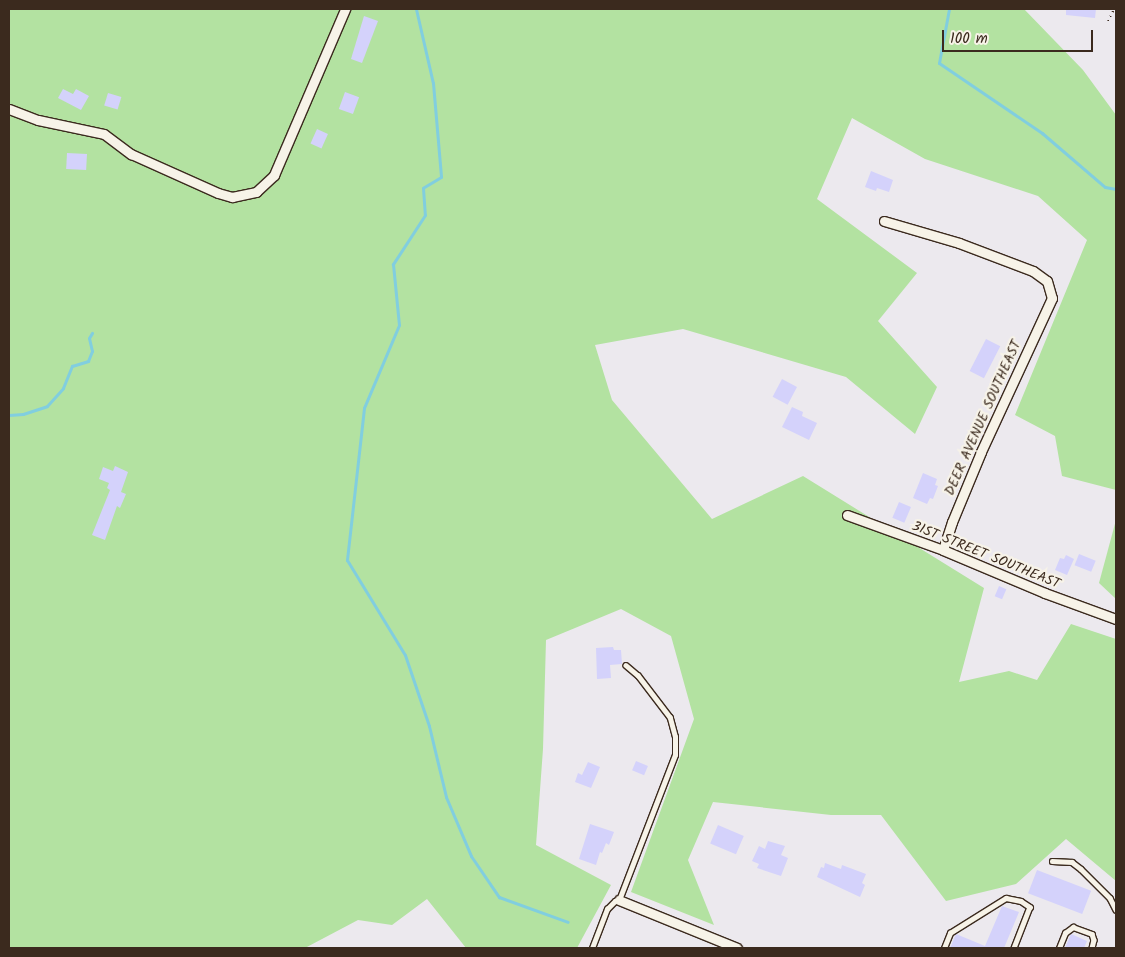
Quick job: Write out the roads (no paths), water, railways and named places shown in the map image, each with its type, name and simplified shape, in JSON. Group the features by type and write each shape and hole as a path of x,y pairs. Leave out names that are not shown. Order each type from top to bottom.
{"street":[{"path":"9,109 38,120 104,134 131,154 218,193 232,197 256,192 274,175 344,9"},
{"name":"DEER AVENUE SOUTHEAST","path":"884,221 958,244 1033,271 1047,281 1052,298 981,452 952,522 943,550"},
{"name":"31ST STREET SOUTHEAST","path":"846,515 943,550 1045,593 1116,620"},
{"path":"619,900 737,948"}],"lane":[{"path":"592,948 607,909 614,901 619,900 675,755 676,737 670,718 638,676 626,666"},
{"path":"1052,861 1072,862 1110,898 1116,910"},
{"path":"944,948 950,932 1006,898 1021,901 1030,907 1014,948"},
{"path":"1059,948 1065,933 1073,927 1092,934 1093,947"}],"waterway":[{"path":"416,9 433,83 441,177 423,188 425,215 393,264 399,325 364,408 347,560 405,655 429,726 446,797 471,856 499,897 568,922"},
{"path":"949,9 939,63 1042,133 1105,187 1116,189"},
{"path":"9,415 23,414 47,406 63,388 72,366 88,361 92,351 89,338 92,333"}]}
